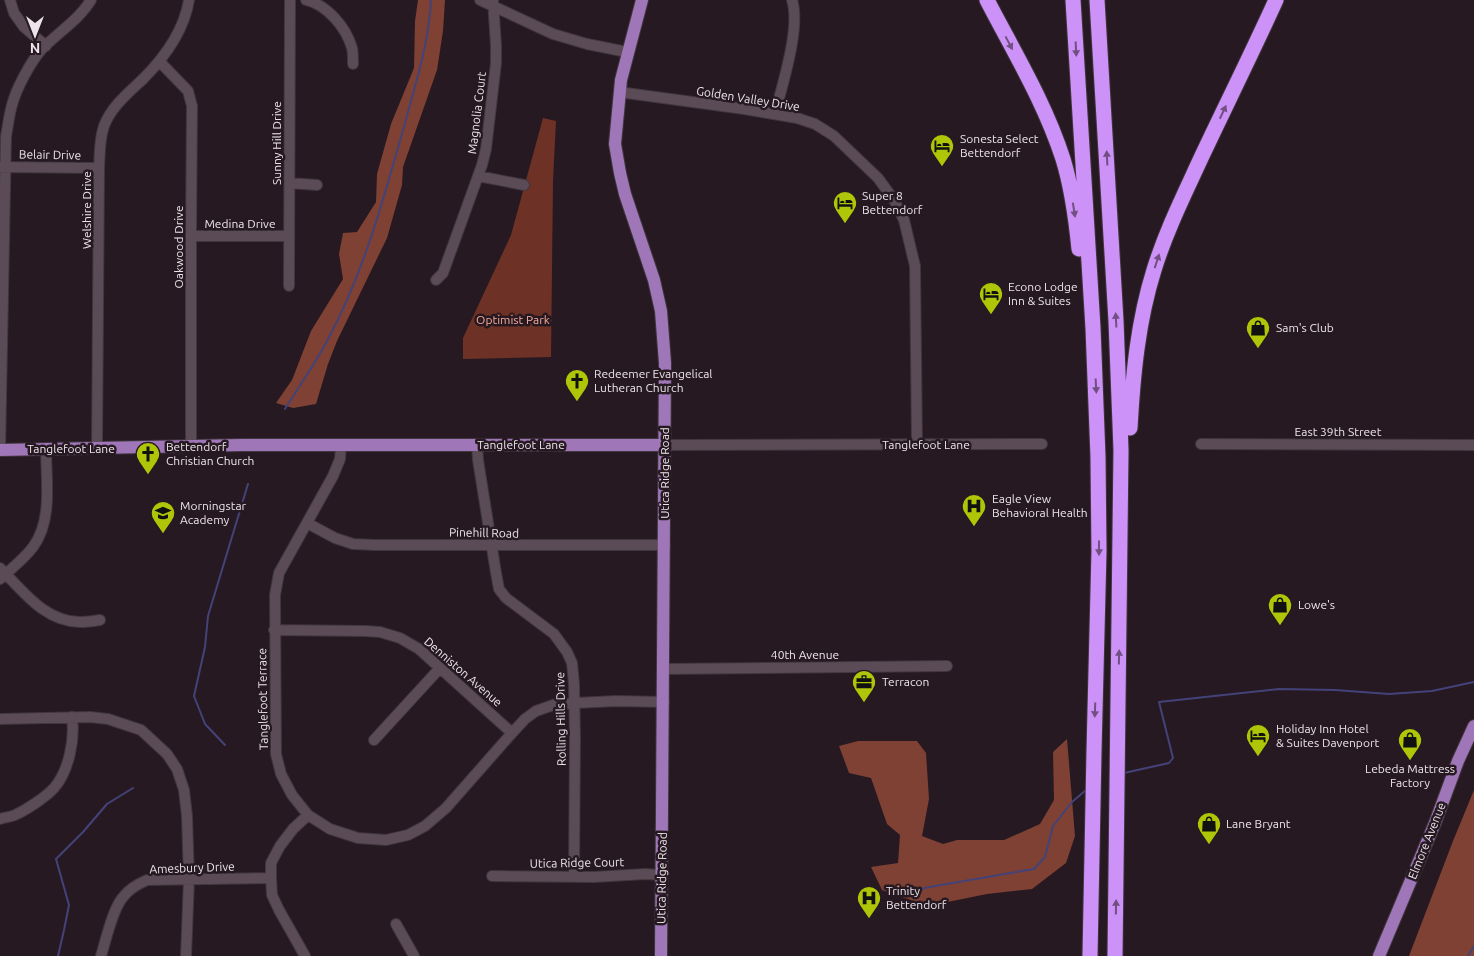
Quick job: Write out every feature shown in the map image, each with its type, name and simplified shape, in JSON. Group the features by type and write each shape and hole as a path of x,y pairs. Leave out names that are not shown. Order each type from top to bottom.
{"highway":[{"path":"987,0 1041,102 1063,160 1077,227 1085,328 1095,355"},
{"path":"1073,0 1095,355 1098,457 1099,551 1090,956"},
{"path":"1097,0 1117,338 1122,480 1115,956"},
{"path":"1122,480 1127,465 1139,335 1153,272 1180,202 1276,0"}],"main road":[{"name":"Utica Ridge Road","path":"642,0 627,52 619,92 615,144 625,194 654,280 661,311 665,363 661,956"},
{"name":"Tanglefoot Lane","path":"0,450 191,446 664,445"},
{"name":"Elmore Avenue","path":"1379,956 1435,823 1458,760 1474,726"}],"street":[{"path":"10,0 14,13 24,27 46,46"},
{"path":"0,450 3,167 12,104 30,66 41,51 91,0"},
{"name":"Welshire Drive","path":"97,449 99,168 101,135 105,124 121,99 159,61 172,45 184,23 189,0"},
{"name":"Sunny Hill Drive","path":"289,286 290,0"},
{"path":"306,0 312,1 328,12 342,27 352,48 353,64"},
{"path":"480,0 494,3 553,34 587,44 627,52"},
{"path":"775,114 793,38 792,0"},
{"name":"Magnolia Court","path":"436,280 443,273 482,165 486,148 496,63 494,3"},
{"name":"Oakwood Drive","path":"159,61 188,91 192,106 191,446"},
{"name":"Golden Valley Drive","path":"619,92 797,118 815,124 834,136 878,178 894,200 904,220 914,258 916,281 917,445"},
{"name":"Belair Drive","path":"3,167 99,168"},
{"path":"478,176 524,185"},
{"path":"290,183 317,185"},
{"name":"Medina Drive","path":"191,236 289,236"},
{"name":"Tanglefoot Lane","path":"664,445 1042,444"},
{"name":"East 39th Street","path":"1201,444 1474,445"},
{"name":"Tanglefoot Terrace","path":"340,445 340,459 333,476 276,583 274,630 276,754 284,781 292,795 308,815 330,829 358,838 386,840 408,835 425,826 446,808 512,732 536,711 556,704 616,701 664,702"},
{"name":"Rolling Hills Drive","path":"477,445 500,589 506,598 554,634 567,652 572,663 574,703 574,876"},
{"path":"46,448 46,512 44,528 33,547 2,574 44,612 80,622 100,620"},
{"name":"Pinehill Road","path":"307,523 335,538 353,544 492,546 665,545"},
{"name":"Denniston Avenue","path":"274,630 364,630 380,632 400,638 419,649 512,732"},
{"name":"40th Avenue","path":"664,669 947,666"},
{"path":"374,740 440,668"},
{"path":"0,819 15,815 54,788 65,770 72,747 72,717"},
{"path":"0,719 72,717 108,719 141,730 167,754 177,769 184,790 187,816 186,956"},
{"path":"305,956 272,894 271,863 280,846 293,829 308,815"},
{"name":"Utica Ridge Court","path":"492,876 594,877 662,874"},
{"name":"Amesbury Drive","path":"101,956 116,908 123,896 135,886 147,880 271,878"},
{"path":"396,924 414,956"}],"green space":[{"name":"Optimist Park","path":"543,118 556,121 553,181 551,357 463,359 463,338 511,235"}],"shaded area":[{"path":"418,0 445,0 443,31 437,70 403,167 402,185 387,238 337,341 316,404 293,408 276,403 292,380 311,331 343,279 339,254 343,233 357,232 376,202 377,174 391,124 414,68 415,21"},
{"path":"1067,739 1075,836 1066,863 1032,889 987,894 928,906 882,890 871,867 898,863 900,835 887,824 871,778 849,773 839,746 858,741 917,741 926,753 929,799 922,836 943,844 957,840 1004,840 1040,824 1054,800 1053,752"},
{"path":"1474,790 1474,956 1409,956 1453,841"}],"waterway":[{"path":"285,409 312,367 340,315 352,289 372,234 418,77 428,31 431,0"},
{"path":"225,745 205,724 194,696 205,647 208,616 248,484"},
{"path":"1124,773 1169,763 1173,758 1159,702 1279,689 1335,690 1389,694 1432,691 1474,682"},
{"path":"58,956 69,905 56,859 107,804 133,788"},
{"path":"916,893 925,888 1034,869 1045,857 1053,826 1072,802 1086,790"},
{"path":"1468,956 1474,946"}],"place":[{"name":"Sonesta Select Bettendorf","path":"942,167"},
{"name":"Super 8 Bettendorf","path":"845,224"},
{"name":"Econo Lodge Inn & Suites","path":"991,315"},
{"name":"Sam's Club","path":"1258,349"},
{"name":"Redeemer Evangelical Lutheran Church","path":"577,402"},
{"name":"Bettendorf Christian Church","path":"148,475"},
{"name":"Eagle View Behavioral Health","path":"974,527"},
{"name":"Morningstar Academy","path":"163,534"},
{"name":"Lowe's","path":"1280,626"},
{"name":"Terracon","path":"864,703"},
{"name":"Holiday Inn Hotel & Suites Davenport","path":"1258,757"},
{"name":"Lebeda Mattress Factory","path":"1410,761"},
{"name":"Lane Bryant","path":"1209,845"},
{"name":"Trinity Bettendorf","path":"869,919"}]}
